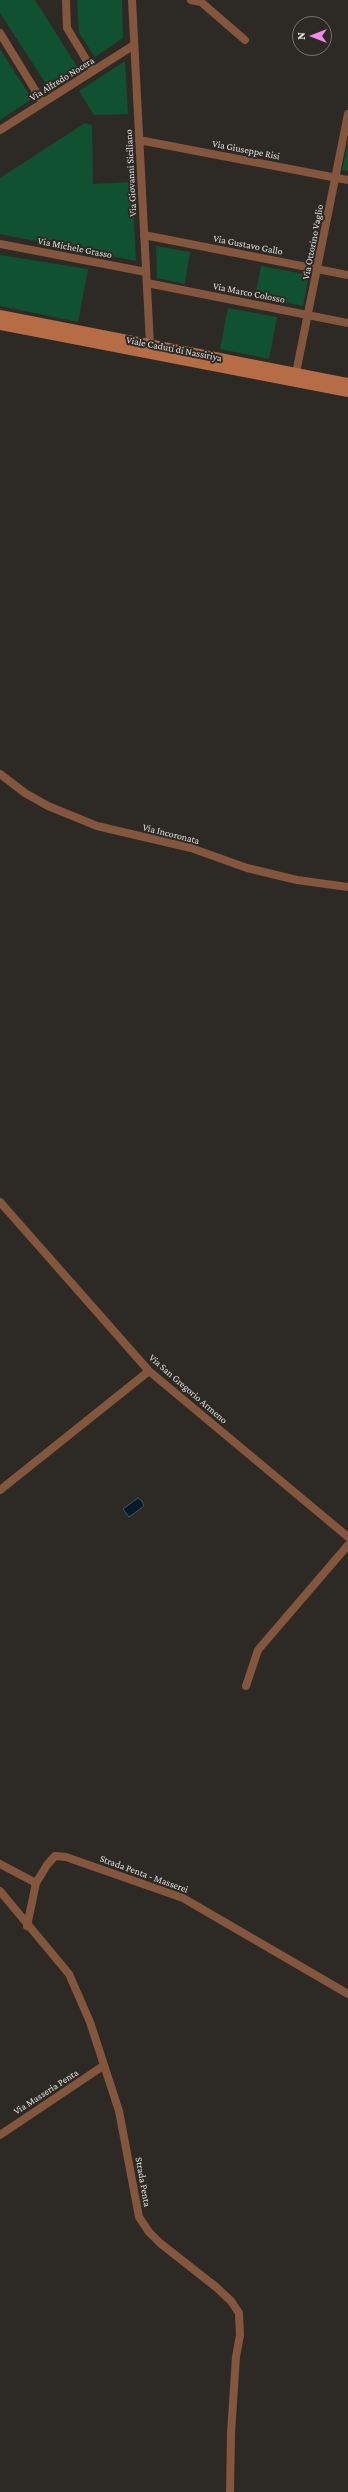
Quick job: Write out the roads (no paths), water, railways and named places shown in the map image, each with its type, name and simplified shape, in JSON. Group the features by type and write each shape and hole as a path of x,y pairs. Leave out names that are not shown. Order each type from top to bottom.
{"main road":[{"name":"Viale Caduti di Nassiriya","path":"0,315 348,383"},
{"name":"Viale Caduti di Nassiriya","path":"0,325 348,392"}],"street":[{"path":"66,0 67,28 93,71"},
{"name":"Via Giovanni Siciliano","path":"132,0 150,345"},
{"path":"190,0 201,2 244,40"},
{"path":"0,33 43,103"},
{"name":"Via Alfredo Nocera","path":"0,130 134,45"},
{"name":"Via Ottorino Vaglio","path":"296,373 348,114"},
{"name":"Via Giuseppe Risi","path":"140,140 348,180"},
{"name":"Via Gustavo Gallo","path":"144,234 348,275"},
{"name":"Via Michele Grasso","path":"0,244 146,272"},
{"name":"Via Marco Colosso","path":"147,283 348,323"},
{"name":"Via Incoronata","path":"0,774 25,793 48,806 97,826 191,848 253,870 297,880 348,886"},
{"name":"Via San Gregorio Armeno","path":"0,1202 149,1372 348,1537"},
{"path":"0,1490 149,1372"},
{"path":"246,1686 258,1650 348,1545"},
{"name":"Strada Penta - Masserei","path":"36,1883 47,1865 55,1856 66,1857 183,1898 348,1994"},
{"path":"0,1864 36,1883 27,1926"},
{"name":"Strada Penta","path":"0,1891 27,1926 69,1974 90,2022 103,2066 119,2111 140,2216 149,2232 160,2243 216,2287 239,2313 240,2334 236,2357 230,2492"},
{"name":"Via Masseria Penta","path":"0,2135 103,2066"}],"water":[{"path":"138,1498 142,1501 144,1506 129,1517 123,1509"}]}
